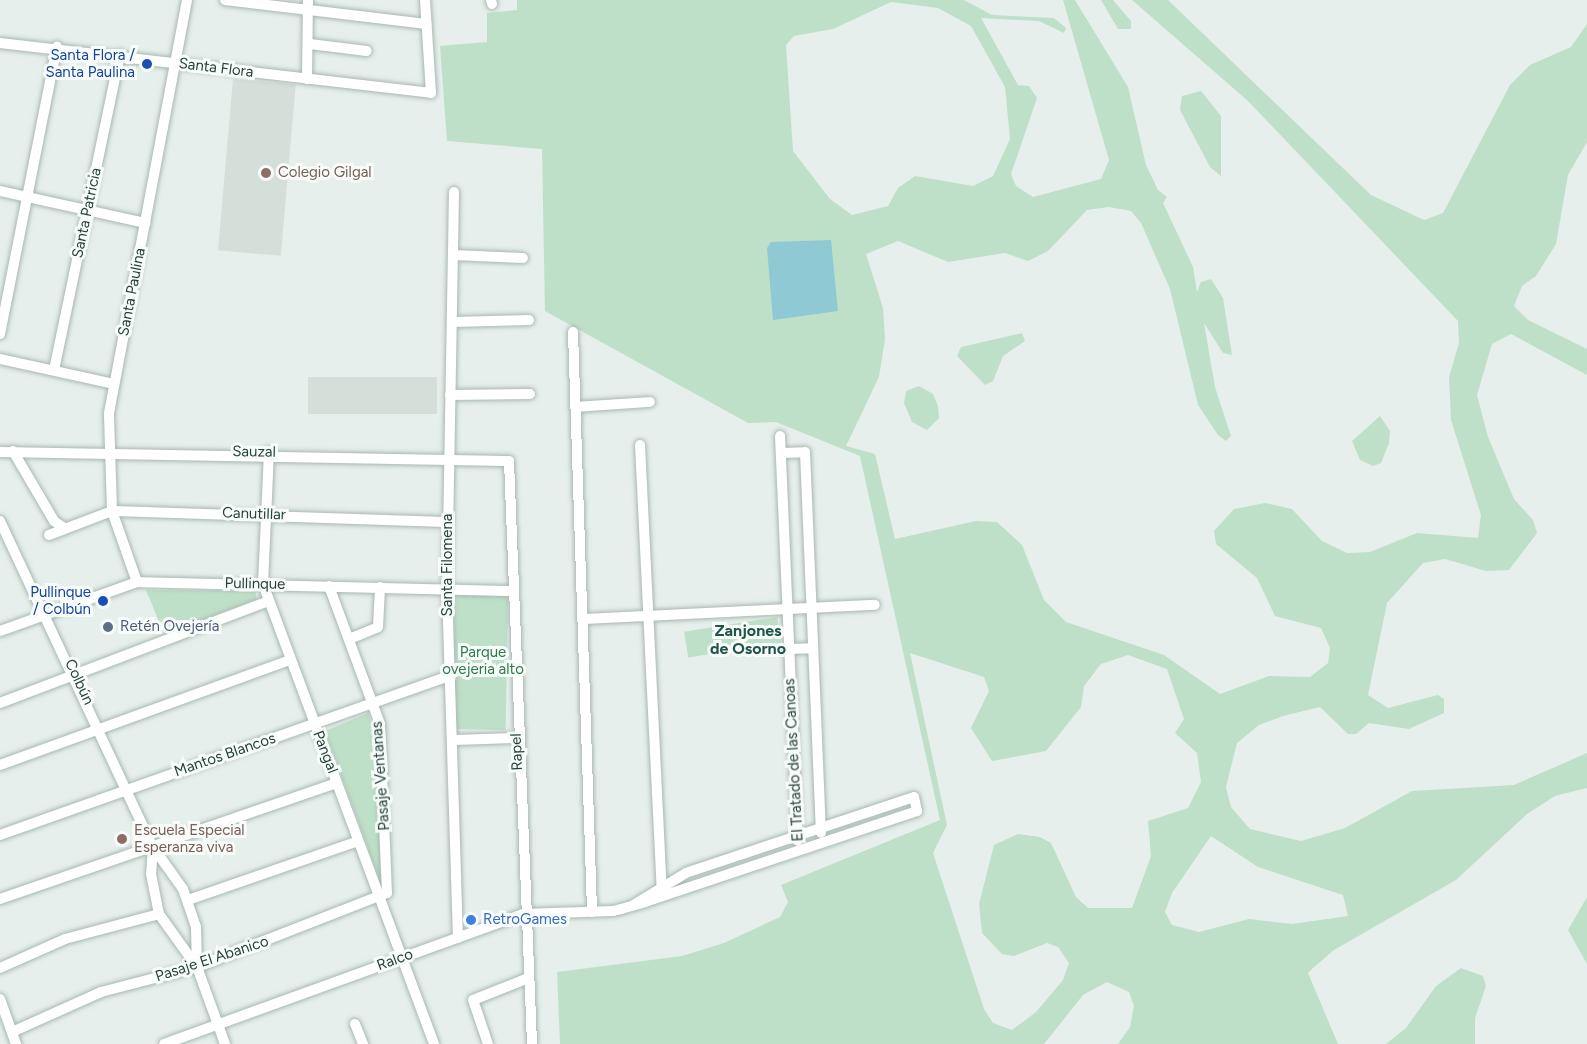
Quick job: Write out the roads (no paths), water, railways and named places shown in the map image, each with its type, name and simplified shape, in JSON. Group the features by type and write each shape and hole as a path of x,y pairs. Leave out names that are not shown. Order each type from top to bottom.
{"street":[{"name":"Santa Paulina","path":"137,582 112,511 111,451 114,384 178,64 187,0"},
{"path":"225,0 308,5 427,24 425,0"},
{"path":"307,79 310,44 308,5"},
{"name":"Santa Flora","path":"0,43 57,47 178,64 431,93 427,24"},
{"path":"310,44 367,51"},
{"path":"0,334 57,47"},
{"name":"Santa Patricia","path":"54,370 120,56"},
{"path":"0,191 146,223"},
{"name":"Santa Filomena","path":"454,192 447,589 458,938"},
{"path":"453,255 523,258"},
{"path":"453,322 529,320"},
{"path":"573,332 592,912"},
{"path":"0,358 114,384"},
{"path":"450,395 530,394"},
{"path":"576,407 650,402"},
{"name":"El Tratado de las Canoas","path":"780,436 796,836 800,850"},
{"path":"640,445 663,896"},
{"name":"Sauzal","path":"0,452 269,452 509,461"},
{"path":"13,452 64,528"},
{"name":"Pangal","path":"269,452 263,584 434,1044"},
{"name":"El Tratado de las Canoas","path":"780,453 805,452 820,829 823,842"},
{"name":"Rapel","path":"509,461 516,738 526,979 532,1044"},
{"name":"Canutillar","path":"49,535 112,511 265,513 448,522"},
{"name":"Colbún","path":"0,520 48,614 130,789 153,847 188,900 198,940 197,967"},
{"name":"Pullinque","path":"2,626 48,614 137,582 512,591"},
{"name":"Pasaje Ventanas","path":"329,586 380,724 387,882 387,893 380,899"},
{"path":"349,639 380,625 380,587"},
{"path":"0,703 268,601"},
{"path":"584,619 875,605"},
{"path":"788,649 812,648"},
{"path":"0,765 290,660"},
{"name":"Mantos Blancos","path":"0,835 450,676"},
{"path":"452,740 516,738"},
{"path":"0,899 337,783"},
{"name":"Ralco","path":"164,1044 523,914 592,912 632,906 663,896 918,811 914,797 796,836 661,885 632,906"},
{"path":"188,900 358,842"},
{"name":"Colbún","path":"153,847 152,887 159,914 197,967 225,1044"},
{"name":"Pasaje El Abanico","path":"12,1040 101,992 197,967 380,899"},
{"path":"0,968 65,939 159,914"},
{"path":"488,1044 473,1000 526,979"},
{"path":"0,999 12,1040"},
{"path":"355,1024 363,1044"}],"water":[{"path":"831,240 838,311 773,320 767,248 771,242"}],"place":[{"name":"Santa Flora / Santa Paulina","path":"147,64"},
{"name":"Colegio Gilgal","path":"266,173"},
{"name":"Pullinque / Colbún","path":"103,601"},
{"name":"Retén Ovejería","path":"108,627"},
{"name":"Escuela Especial Esperanza viva","path":"122,839"},
{"name":"RetroGames","path":"471,920"}],"district":[{"name":"Zanjones de Osorno","path":"748,640"}],"park label":[{"name":"Parque ovejeria alto","path":"483,660"}]}
